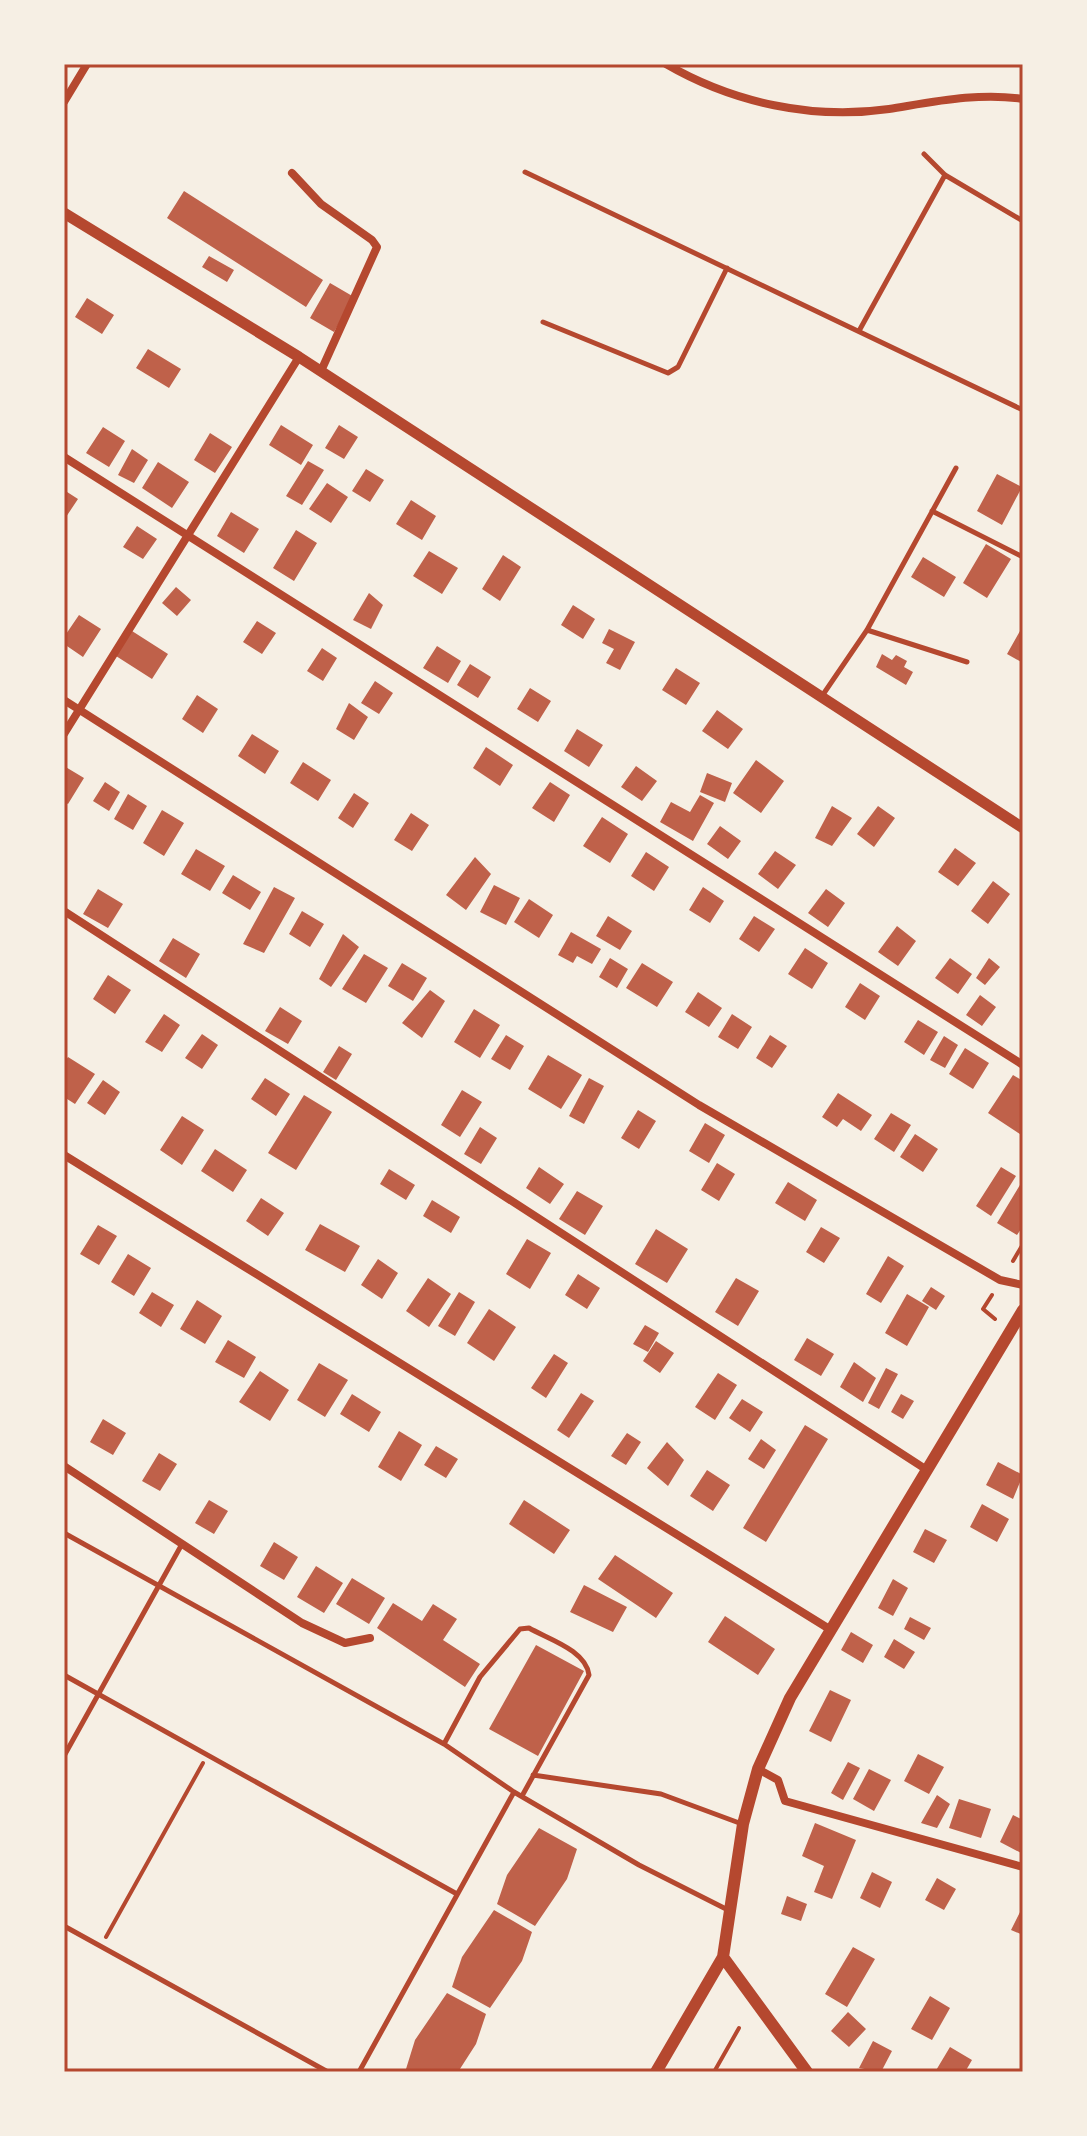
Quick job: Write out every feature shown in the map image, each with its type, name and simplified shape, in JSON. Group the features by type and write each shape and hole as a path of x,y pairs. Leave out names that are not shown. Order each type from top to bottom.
{"main road":[{"path":"656,2072 723,1957 743,1824 758,1769 790,1698 1023,1310"},
{"path":"723,1957 807,2072"}],"street":[{"path":"64,102 87,64"},
{"path":"666,64 714,88 762,103 809,111 874,110 974,97 1023,99"},
{"path":"292,173 321,204 372,240 377,247 321,371"},
{"path":"64,213 299,357 821,697 1021,822"},
{"path":"64,734 299,357"},
{"path":"64,457 1023,1065"},
{"path":"64,700 699,1105 1000,1280 1023,1285"},
{"path":"64,911 927,1470"},
{"path":"64,1155 831,1630"},
{"path":"64,1466 302,1623 345,1643 370,1638"},
{"path":"758,1769 778,1780 785,1801 1023,1867"}],"lane":[{"path":"924,154 945,175 1023,221"},
{"path":"525,172 1023,410"},
{"path":"859,331 945,175"},
{"path":"543,322 668,373 678,367 727,268"},
{"path":"821,697 867,630 956,468"},
{"path":"932,511 1023,557"},
{"path":"867,630 967,662"},
{"path":"64,1533 444,1744 514,1792 639,1865 731,1911"},
{"path":"64,1756 183,1544"},
{"path":"444,1744 480,1677 513,1633 529,1628 580,1657 588,1665 589,1675 522,1796"},
{"path":"64,1675 457,1894"},
{"path":"533,1775 661,1794 743,1824"},
{"path":"359,2072 514,1792"},
{"path":"64,1926 328,2072"}],"path":[{"path":"1013,1261 1023,1244"},
{"path":"992,1295 983,1309 995,1319"},
{"path":"101,1946 208,1755"},
{"path":"714,2072 739,2028"}],"building":[{"path":"184,191 323,280 306,307 167,218"},
{"path":"209,256 234,270 227,282 202,267"},
{"path":"330,283 354,297 334,332 310,318"},
{"path":"87,298 114,315 102,334 75,317"},
{"path":"148,349 181,369 169,388 136,368"},
{"path":"281,425 313,445 301,465 269,445"},
{"path":"339,425 358,437 344,459 325,448"},
{"path":"103,427 125,441 109,467 86,453"},
{"path":"210,433 232,447 215,473 194,460"},
{"path":"132,449 148,460 134,483 118,475"},
{"path":"308,461 324,470 302,505 286,496"},
{"path":"158,462 189,482 172,508 142,488"},
{"path":"366,469 384,480 370,502 352,491"},
{"path":"997,474 1022,487 1002,525 977,511"},
{"path":"327,483 348,497 331,523 309,509"},
{"path":"64,490 78,499 64,520"},
{"path":"411,500 436,516 422,540 396,524"},
{"path":"231,512 259,529 244,553 217,536"},
{"path":"137,526 157,539 143,559 123,547"},
{"path":"296,530 317,543 294,581 273,568"},
{"path":"986,544 1011,559 987,598 963,583"},
{"path":"429,551 458,568 442,594 413,576"},
{"path":"503,555 521,567 500,601 482,589"},
{"path":"923,557 956,577 944,597 911,577"},
{"path":"176,587 191,600 177,616 162,603"},
{"path":"369,593 383,605 371,629 353,620"},
{"path":"573,605 595,619 583,639 561,625"},
{"path":"79,615 101,629 83,657 64,644 64,637"},
{"path":"257,621 276,633 262,654 243,642"},
{"path":"609,629 635,642 620,670 606,663 614,649 602,643"},
{"path":"132,631 168,654 152,679 116,656"},
{"path":"1020,631 1023,632 1023,663 1007,654"},
{"path":"437,646 461,661 448,683 423,668"},
{"path":"322,648 337,658 323,681 307,671"},
{"path":"882,654 892,660 896,655 907,661 904,667 913,672 906,685 876,667"},
{"path":"470,664 491,677 478,698 457,685"},
{"path":"676,668 700,683 686,705 662,690"},
{"path":"375,681 393,693 379,714 361,703"},
{"path":"530,688 551,701 538,722 517,709"},
{"path":"197,695 218,709 203,733 182,719"},
{"path":"349,703 368,717 354,740 336,729"},
{"path":"717,710 743,729 728,749 702,731"},
{"path":"577,729 603,745 589,767 564,751"},
{"path":"252,734 279,751 265,774 238,756"},
{"path":"486,747 513,765 500,786 473,768"},
{"path":"756,760 784,781 761,813 733,793"},
{"path":"303,762 331,780 318,801 290,783"},
{"path":"64,766 84,778 68,804 64,802"},
{"path":"636,766 657,781 642,801 621,787"},
{"path":"707,773 732,783 725,802 700,792"},
{"path":"105,782 120,792 109,811 93,801"},
{"path":"550,782 570,795 554,822 532,808"},
{"path":"354,793 369,803 353,828 338,818"},
{"path":"128,794 147,806 133,830 114,819"},
{"path":"700,795 714,803 693,841 660,822 671,802 690,812"},
{"path":"832,806 852,818 832,846 815,838"},
{"path":"878,806 895,818 874,847 857,834"},
{"path":"162,810 184,823 164,856 143,843"},
{"path":"411,813 429,825 412,851 394,840"},
{"path":"602,817 628,834 610,863 583,846"},
{"path":"720,826 741,841 728,859 707,844"},
{"path":"955,848 976,863 958,886 938,872"},
{"path":"196,849 225,866 210,891 181,874"},
{"path":"775,851 796,865 778,889 758,874"},
{"path":"646,852 669,867 654,891 631,876"},
{"path":"475,857 491,874 466,910 446,895"},
{"path":"233,875 261,892 250,910 222,893"},
{"path":"993,881 1010,894 988,924 971,911"},
{"path":"494,885 520,898 506,925 480,912"},
{"path":"274,887 295,898 264,953 243,944"},
{"path":"703,887 724,901 710,923 689,910"},
{"path":"98,889 123,904 108,928 83,914"},
{"path":"826,889 845,903 828,927 808,913"},
{"path":"529,899 553,915 539,938 514,922"},
{"path":"302,911 324,924 310,947 289,934"},
{"path":"608,916 632,931 620,950 596,936"},
{"path":"754,916 775,929 759,952 739,939"},
{"path":"897,926 916,941 898,966 878,952"},
{"path":"571,932 601,949 592,964 577,956 573,963 558,955"},
{"path":"343,934 359,947 331,987 319,979"},
{"path":"173,938 200,954 186,978 159,961"},
{"path":"805,948 828,963 812,989 788,974"},
{"path":"364,954 388,968 366,1003 342,989"},
{"path":"610,958 628,969 617,988 599,977"},
{"path":"950,958 972,974 958,994 935,978"},
{"path":"989,958 1000,967 985,985 976,978"},
{"path":"402,963 427,978 413,1001 388,986"},
{"path":"642,963 673,982 657,1007 626,988"},
{"path":"108,975 131,990 115,1014 93,999"},
{"path":"860,983 880,996 865,1020 845,1007"},
{"path":"430,990 445,1001 422,1038 402,1023"},
{"path":"698,992 722,1008 709,1027 685,1012"},
{"path":"980,995 996,1007 982,1026 966,1015"},
{"path":"280,1007 302,1021 288,1044 265,1031"},
{"path":"474,1009 500,1025 480,1058 454,1042"},
{"path":"164,1014 180,1025 162,1052 145,1042"},
{"path":"732,1014 752,1027 738,1049 718,1037"},
{"path":"918,1020 938,1032 924,1055 904,1042"},
{"path":"202,1034 218,1045 202,1069 185,1058"},
{"path":"506,1035 524,1046 510,1070 491,1059"},
{"path":"770,1035 787,1046 772,1068 756,1058"},
{"path":"944,1036 958,1045 945,1068 930,1060"},
{"path":"339,1046 352,1054 336,1080 323,1072"},
{"path":"965,1048 989,1063 973,1089 949,1074"},
{"path":"548,1055 582,1075 561,1109 528,1089"},
{"path":"68,1057 95,1074 75,1104 64,1097 64,1063"},
{"path":"1013,1075 1023,1081 1023,1136 988,1113"},
{"path":"265,1078 290,1094 276,1116 251,1099"},
{"path":"589,1078 604,1086 584,1124 569,1116"},
{"path":"103,1080 120,1092 105,1115 87,1103"},
{"path":"462,1090 482,1102 460,1137 441,1125"},
{"path":"838,1093 872,1115 861,1131 843,1119 837,1127 822,1117"},
{"path":"304,1095 332,1112 296,1170 268,1153"},
{"path":"638,1110 656,1121 639,1149 621,1138"},
{"path":"891,1113 911,1125 894,1152 874,1139"},
{"path":"182,1116 204,1130 182,1165 160,1150"},
{"path":"705,1123 725,1135 709,1163 689,1151"},
{"path":"480,1127 497,1138 481,1164 464,1154"},
{"path":"915,1134 938,1149 923,1172 900,1157"},
{"path":"215,1149 247,1170 233,1192 201,1171"},
{"path":"717,1163 735,1174 719,1201 701,1190"},
{"path":"539,1167 564,1184 550,1204 526,1188"},
{"path":"1001,1167 1016,1176 991,1216 976,1206"},
{"path":"389,1169 415,1185 406,1200 380,1184"},
{"path":"1023,1180 1023,1226 1017,1235 997,1223"},
{"path":"788,1182 817,1200 805,1221 775,1203"},
{"path":"577,1191 603,1206 585,1235 559,1219"},
{"path":"261,1198 284,1213 268,1236 246,1221"},
{"path":"432,1200 460,1217 451,1233 423,1216"},
{"path":"320,1224 360,1246 345,1272 305,1250"},
{"path":"98,1225 117,1236 99,1265 80,1254"},
{"path":"821,1227 840,1238 824,1263 806,1252"},
{"path":"656,1229 688,1249 667,1283 635,1264"},
{"path":"527,1239 551,1253 530,1289 506,1274"},
{"path":"128,1254 151,1268 134,1296 111,1282"},
{"path":"888,1256 904,1266 881,1303 866,1294"},
{"path":"378,1259 398,1273 382,1299 361,1285"},
{"path":"578,1274 600,1288 587,1309 565,1295"},
{"path":"428,1278 451,1294 429,1327 406,1311"},
{"path":"736,1278 759,1291 738,1326 715,1312"},
{"path":"931,1287 945,1296 936,1310 922,1301"},
{"path":"152,1292 174,1305 161,1327 139,1313"},
{"path":"459,1292 475,1302 455,1336 438,1326"},
{"path":"907,1294 929,1307 907,1346 885,1333"},
{"path":"197,1300 222,1316 205,1344 180,1329"},
{"path":"489,1309 516,1327 494,1361 467,1343"},
{"path":"645,1325 659,1333 648,1352 633,1344"},
{"path":"807,1338 834,1354 821,1376 794,1360"},
{"path":"228,1340 256,1357 244,1378 215,1362"},
{"path":"656,1341 674,1353 660,1373 643,1361"},
{"path":"554,1354 568,1363 546,1398 531,1388"},
{"path":"854,1362 876,1378 863,1402 840,1387"},
{"path":"319,1363 348,1380 325,1417 297,1400"},
{"path":"886,1368 898,1374 879,1409 868,1403"},
{"path":"260,1371 289,1390 270,1421 239,1402"},
{"path":"718,1373 737,1385 715,1420 695,1407"},
{"path":"581,1393 594,1401 569,1438 557,1430"},
{"path":"352,1394 381,1412 369,1432 340,1414"},
{"path":"901,1394 914,1401 903,1419 891,1412"},
{"path":"742,1399 763,1412 750,1432 729,1418"},
{"path":"103,1419 126,1433 113,1455 90,1442"},
{"path":"805,1425 828,1439 766,1542 743,1528"},
{"path":"399,1431 422,1445 401,1481 378,1467"},
{"path":"627,1433 641,1442 626,1465 611,1456"},
{"path":"761,1439 776,1450 764,1469 748,1459"},
{"path":"667,1442 684,1460 668,1486 647,1468"},
{"path":"436,1446 458,1459 446,1478 424,1465"},
{"path":"159,1453 177,1464 160,1491 142,1481"},
{"path":"998,1462 1023,1475 1013,1499 986,1485"},
{"path":"707,1470 730,1485 713,1511 690,1496"},
{"path":"209,1500 228,1511 214,1534 195,1523"},
{"path":"524,1500 570,1530 554,1554 509,1524"},
{"path":"982,1504 1009,1519 997,1542 970,1527"},
{"path":"925,1529 947,1540 934,1563 913,1552"},
{"path":"274,1542 298,1557 284,1580 260,1566"},
{"path":"615,1555 673,1593 656,1618 598,1579"},
{"path":"316,1566 343,1583 324,1613 297,1597"},
{"path":"352,1578 385,1598 369,1624 336,1604"},
{"path":"893,1579 908,1588 893,1616 878,1608"},
{"path":"584,1585 627,1607 613,1632 570,1612"},
{"path":"393,1603 422,1621 433,1604 457,1619 443,1640 480,1664 465,1687 377,1628"},
{"path":"725,1616 775,1649 758,1675 708,1642"},
{"path":"910,1617 931,1628 924,1640 904,1629"},
{"path":"851,1632 873,1645 863,1663 841,1650"},
{"path":"894,1639 915,1652 904,1669 884,1657"},
{"path":"536,1645 584,1671 538,1756 489,1729"},
{"path":"830,1690 851,1700 831,1742 809,1731"},
{"path":"918,1754 944,1767 929,1794 904,1781"},
{"path":"848,1762 860,1768 843,1800 831,1793"},
{"path":"869,1769 891,1780 874,1811 853,1799"},
{"path":"937,1795 950,1804 937,1828 921,1823"},
{"path":"959,1799 991,1809 981,1838 949,1828"},
{"path":"1013,1815 1023,1820 1023,1854 1000,1842"},
{"path":"815,1823 856,1840 832,1899 814,1892 824,1866 802,1856"},
{"path":"539,1828 577,1849 567,1879 535,1926 497,1904 507,1875"},
{"path":"872,1872 892,1882 880,1908 860,1898"},
{"path":"937,1878 956,1889 944,1910 925,1900"},
{"path":"787,1896 807,1904 801,1921 781,1914"},
{"path":"1023,1906 1023,1935 1011,1930"},
{"path":"494,1910 532,1932 522,1961 490,2008 452,1987 462,1957"},
{"path":"853,1947 875,1959 847,2007 825,1994"},
{"path":"447,1993 486,2014 476,2044 458,2072 411,2072 406,2069 415,2040"},
{"path":"930,1996 950,2008 932,2040 911,2029"},
{"path":"848,2012 866,2029 849,2047 831,2031"},
{"path":"873,2041 892,2051 881,2072 859,2068"},
{"path":"950,2047 972,2060 965,2072 935,2072"}]}
